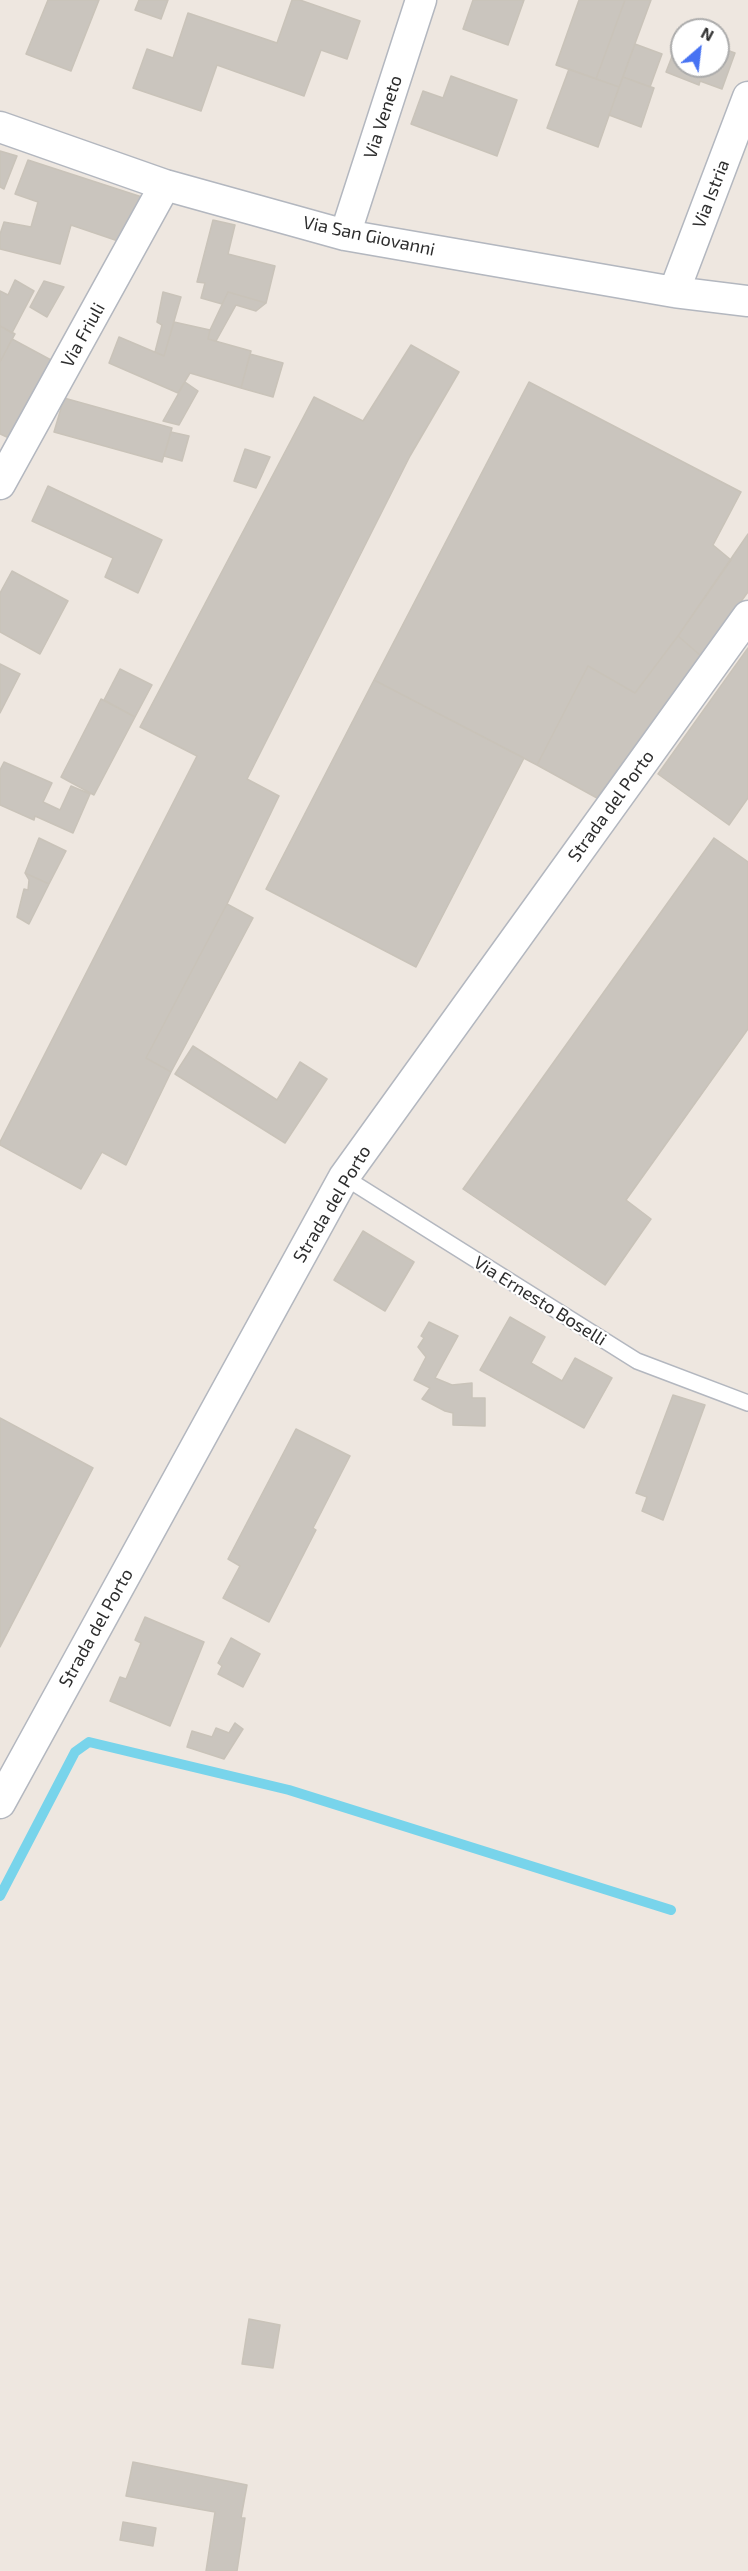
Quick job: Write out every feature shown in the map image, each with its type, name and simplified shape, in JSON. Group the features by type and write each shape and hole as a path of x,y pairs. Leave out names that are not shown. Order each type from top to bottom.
{"street":[{"name":"Via Veneto","path":"345,235 421,0"},
{"name":"Via Istria","path":"674,292 748,97"},
{"name":"Via San Giovanni","path":"0,127 165,185 345,235 674,292 748,301"},
{"name":"Via Friuli","path":"0,484 165,185"},
{"name":"Strada del Porto","path":"0,1803 344,1177 748,616"}],"lane":[{"name":"Via Ernesto Boselli","path":"344,1177 637,1361 748,1403"}],"building":[{"path":"48,0 99,0 71,71 26,54"},
{"path":"139,0 168,0 161,19 135,10"},
{"path":"292,0 300,0 360,21 347,59 321,50 304,96 217,65 201,111 133,88 147,49 173,58 188,13 277,43"},
{"path":"473,0 524,0 508,45 463,29"},
{"path":"579,0 625,0 596,79 556,65"},
{"path":"625,0 651,0 619,87 596,79"},
{"path":"635,44 662,54 650,87 623,77"},
{"path":"730,51 735,53 730,67"},
{"path":"670,62 670,74 666,72"},
{"path":"569,69 619,87 598,147 547,128"},
{"path":"451,76 517,100 497,156 411,124 423,91 443,98"},
{"path":"623,77 654,88 641,127 609,115"},
{"path":"681,78 726,78 722,89 700,81 699,85"},
{"path":"0,151 17,156 4,189 0,187"},
{"path":"28,160 148,199 121,242 71,225 60,264 0,249 0,234 4,222 31,227 38,202 15,194"},
{"path":"213,220 235,225 228,254 275,266 266,303 228,292 222,304 201,298 205,283 197,282"},
{"path":"15,280 34,291 12,333 0,326 0,291 8,295"},
{"path":"44,281 64,287 47,317 30,307"},
{"path":"163,292 181,297 164,356 155,352 162,325 157,322"},
{"path":"228,292 266,303 256,311 236,305 216,341 208,339 210,330"},
{"path":"174,322 210,330 208,339 251,351 241,388 190,373 178,393 109,363 119,337 164,356"},
{"path":"0,326 15,334 0,362"},
{"path":"12,339 51,360 9,438 0,434 0,362"},
{"path":"411,345 459,372 410,456 247,779 279,796 227,904 146,1058 171,1072 126,1165 102,1152 81,1189 0,1145 0,1142 197,756 140,727 314,397 363,421"},
{"path":"250,354 283,363 273,397 241,388"},
{"path":"185,382 198,391 179,425 163,421"},
{"path":"529,382 741,492 713,545 731,560 678,636 635,693 588,666 537,765 374,680"},
{"path":"64,398 172,428 162,462 54,432"},
{"path":"171,432 189,436 182,461 164,456"},
{"path":"245,449 270,457 256,488 234,481"},
{"path":"48,486 162,540 138,593 105,577 113,558 32,521"},
{"path":"748,534 748,592 701,656 678,636"},
{"path":"12,571 68,601 40,654 0,632 0,593"},
{"path":"678,636 701,656 597,798 537,765 588,666 635,693"},
{"path":"748,648 748,798 729,825 658,774"},
{"path":"0,664 20,674 0,713"},
{"path":"120,669 152,685 135,717 104,700"},
{"path":"374,680 524,758 416,967 266,889"},
{"path":"101,699 135,717 94,795 61,777"},
{"path":"4,762 52,783 43,802 60,810 71,786 90,794 73,833 35,816 34,820 0,805 0,770"},
{"path":"39,838 66,851 49,884 25,873"},
{"path":"714,838 748,862 748,1029 626,1200 651,1219 605,1285 463,1189"},
{"path":"25,873 49,884 29,924 17,917 24,889 28,890 29,880"},
{"path":"227,904 253,918 171,1072 146,1058"},
{"path":"193,1046 277,1100 300,1062 327,1079 285,1143 175,1074"},
{"path":"363,1231 414,1262 385,1311 334,1280"},
{"path":"510,1317 545,1337 531,1363 562,1381 575,1358 612,1378 584,1428 480,1370"},
{"path":"429,1322 458,1336 435,1378 452,1385 472,1383 472,1398 485,1398 485,1426 453,1425 453,1413 422,1399 430,1388 414,1380 426,1357 418,1347 424,1338 421,1336"},
{"path":"673,1395 705,1405 663,1520 642,1511 647,1497 636,1493"},
{"path":"0,1418 93,1468 0,1647"},
{"path":"296,1429 350,1456 313,1528 316,1530 269,1622 223,1598 240,1566 228,1559"},
{"path":"145,1617 204,1642 170,1726 110,1701 120,1677 126,1679 141,1643 135,1640"},
{"path":"231,1638 260,1654 243,1687 218,1674 222,1666 218,1663"},
{"path":"235,1723 243,1729 224,1759 187,1747 192,1731 212,1737 216,1728 229,1733"},
{"path":"249,2319 280,2325 273,2368 242,2364"},
{"path":"133,2462 247,2485 241,2518 245,2518 237,2571 206,2571 215,2512 126,2496"},
{"path":"123,2522 156,2528 153,2546 120,2540"}],"waterway":[{"path":"0,1896 75,1752 89,1742 289,1790 671,1910"}]}
